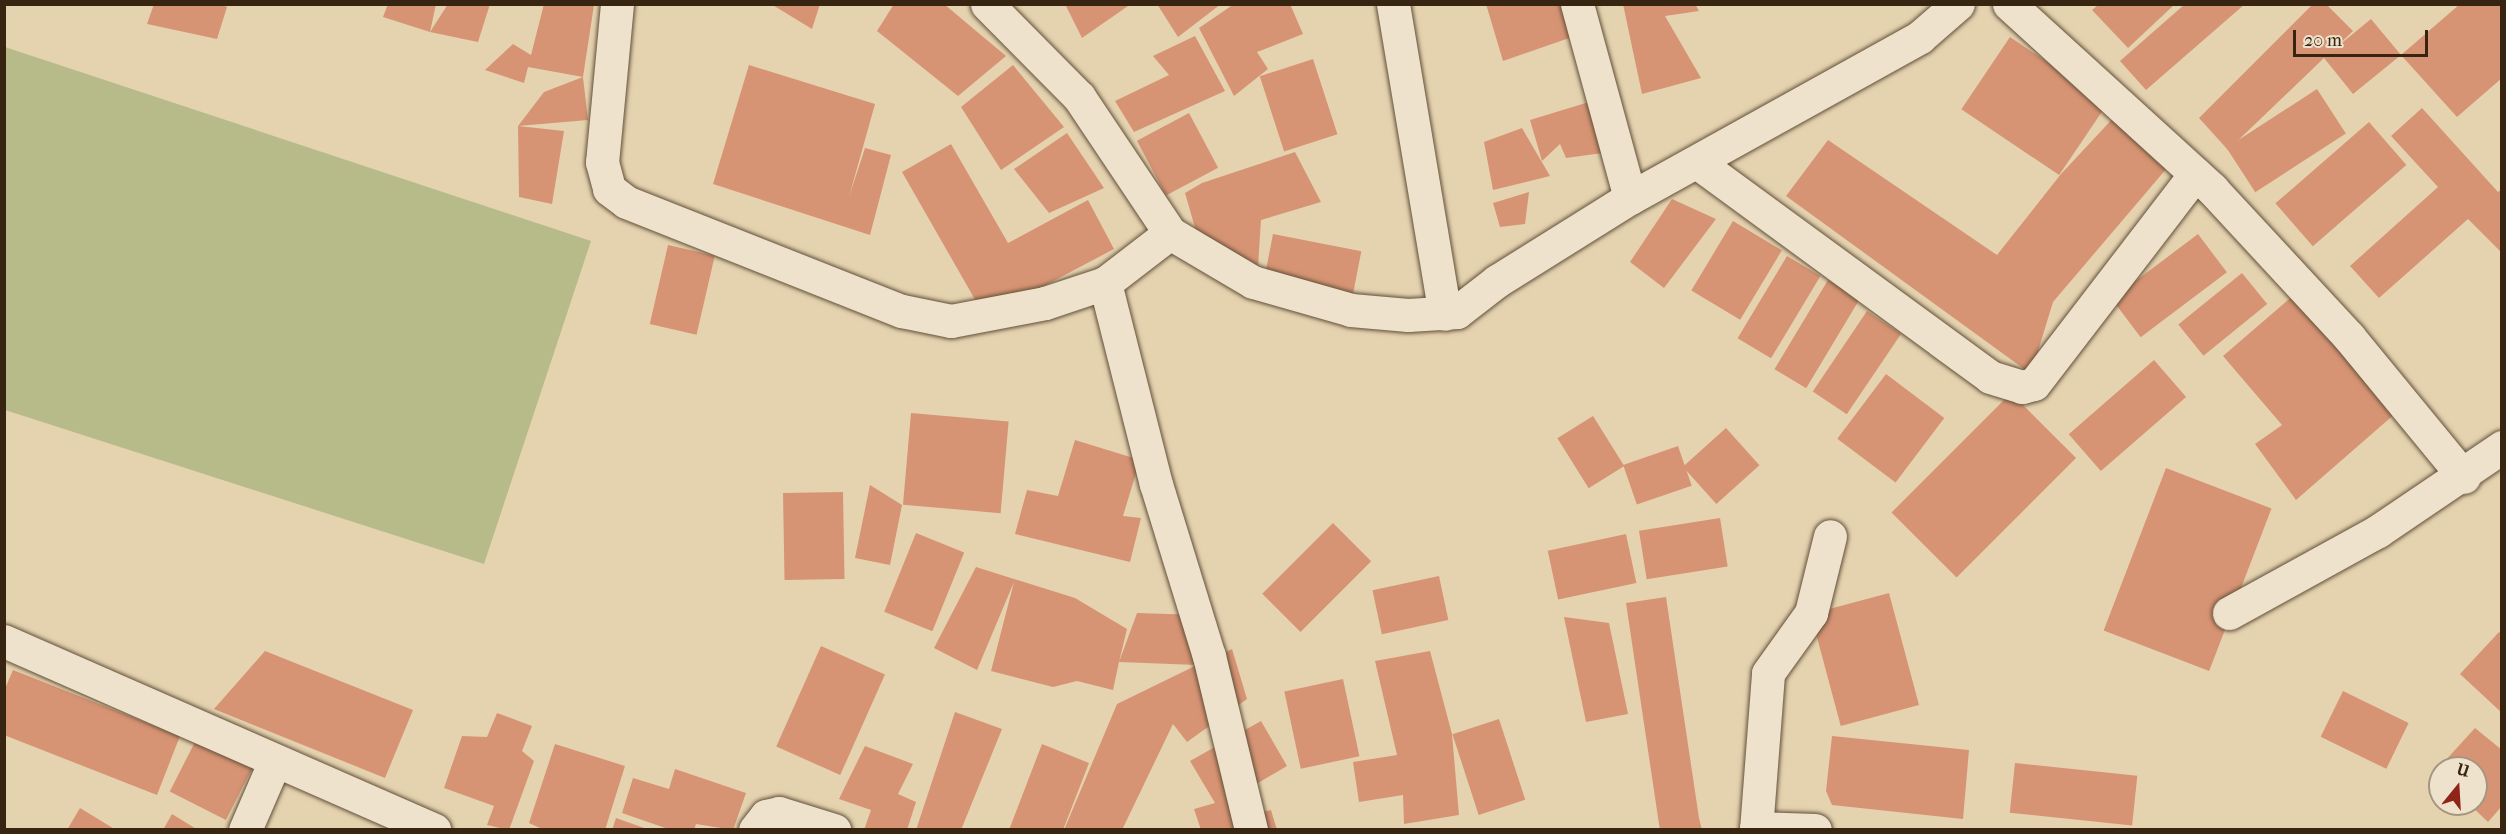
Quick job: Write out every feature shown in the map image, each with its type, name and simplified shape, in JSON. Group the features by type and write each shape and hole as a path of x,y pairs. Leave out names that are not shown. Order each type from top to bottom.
{"street":[{"path":"617,4 602,162 609,189 626,202 902,311 951,321 1045,303 1105,284 1170,233"},
{"path":"987,4 1079,96 1170,233 1253,282 1303,299 1351,310 1445,314 1457,312 1497,281 1630,198 1698,163 1920,37 1958,4"},
{"path":"1393,4 1445,314"},
{"path":"1577,4 1630,198"},
{"path":"2008,4 2195,174 2349,336 2464,477"},
{"path":"1698,163 1990,377 2022,387 2034,384 2195,174"},
{"path":"1105,284 1156,484 1209,656 1251,830"},
{"path":"2229,613 2464,477 2502,447"},
{"path":"1815,830 1756,829 1768,673 1811,613 1830,536"},
{"path":"4,641 274,763 434,830"},
{"path":"245,830 274,763"},
{"path":"755,830 766,816 779,813 834,830"}],"green space":[{"path":"5,47 591,241 484,564 5,410"}],"building":[{"path":"154,4 220,4 227,7 217,39 147,24"},
{"path":"388,4 436,4 430,32 383,17"},
{"path":"448,4 490,4 478,42 430,32"},
{"path":"544,4 594,5 583,77 528,67 524,83 485,70 513,44 531,55"},
{"path":"771,4 820,4 812,29"},
{"path":"894,4 944,4 1006,56 958,96 877,31"},
{"path":"1065,4 1127,4 1128,6 1082,38"},
{"path":"1157,4 1221,4 1178,37"},
{"path":"1234,4 1290,4 1303,34 1257,52 1268,69 1234,96 1199,28"},
{"path":"1486,4 1566,4 1575,36 1503,61"},
{"path":"1623,4 1695,4 1699,11 1665,16 1701,78 1642,94"},
{"path":"2185,4 2245,4 2146,90 2120,61"},
{"path":"2313,4 2326,4 2353,31 2332,51 2371,19 2401,55 2353,94 2324,58 2228,150 2199,118"},
{"path":"2460,4 2502,4 2502,78 2457,117 2401,55"},
{"path":"2098,5 2174,5 2128,48 2092,10"},
{"path":"1195,36 1225,91 1134,132 1115,101 1169,75 1153,56"},
{"path":"2010,37 2108,103 2059,175 1961,109"},
{"path":"1313,59 1337,134 1284,151 1260,76"},
{"path":"749,65 875,104 849,197 865,148 891,155 870,235 713,184"},
{"path":"1013,65 1064,127 1001,170 961,107"},
{"path":"583,77 588,120 518,126 544,92"},
{"path":"2317,89 2346,133 2255,192 2226,148"},
{"path":"1589,102 1603,153 1566,158 1560,144 1542,161 1530,120"},
{"path":"2422,108 2498,192 2502,189 2502,253 2468,219 2379,298 2350,266 2438,187 2391,136"},
{"path":"1189,113 1218,168 1166,195 1137,141"},
{"path":"2117,114 2173,161 2053,302 2031,374 1786,196 1828,140 1997,255 2061,174"},
{"path":"2369,122 2406,165 2313,246 2275,203"},
{"path":"518,126 564,131 552,204 519,197"},
{"path":"1522,128 1550,176 1493,190 1484,142"},
{"path":"1067,133 1104,188 1049,213 1014,169"},
{"path":"951,144 1008,243 1088,200 1114,249 985,317 902,172"},
{"path":"1295,152 1321,202 1261,220 1258,267 1198,238 1185,193 1202,183"},
{"path":"1529,192 1525,224 1500,227 1493,203"},
{"path":"1672,199 1716,219 1664,288 1630,262"},
{"path":"1733,221 1782,250 1740,320 1691,290"},
{"path":"1273,234 1361,251 1353,295 1264,278"},
{"path":"2198,234 2227,272 2141,337 2112,299"},
{"path":"668,245 715,256 697,335 650,324"},
{"path":"1787,256 1820,276 1771,358 1738,338"},
{"path":"2242,273 2267,304 2203,356 2178,325"},
{"path":"1828,280 1860,299 1806,388 1774,369"},
{"path":"2295,294 2397,412 2296,500 2255,444 2282,425 2223,356"},
{"path":"1867,311 1901,334 1847,414 1813,391"},
{"path":"2154,360 2186,397 2101,471 2069,434"},
{"path":"1886,374 1944,418 1896,483 1837,439"},
{"path":"2011,393 2076,458 1957,578 1891,513"},
{"path":"911,413 1009,422 1001,513 903,505"},
{"path":"1593,416 1624,466 1589,488 1557,438"},
{"path":"1726,428 1759,465 1716,504 1683,467"},
{"path":"1075,440 1140,460 1123,516 1141,518 1130,562 1015,534 1027,490 1058,496"},
{"path":"1678,446 1692,486 1637,505 1623,465"},
{"path":"2166,468 2271,508 2209,671 2104,630"},
{"path":"870,485 902,505 890,565 855,558"},
{"path":"843,492 845,579 785,580 783,493"},
{"path":"1720,518 1728,566 1647,579 1639,531"},
{"path":"1333,523 1371,561 1300,632 1262,594"},
{"path":"916,533 964,552 932,631 884,612"},
{"path":"1626,534 1636,583 1558,600 1548,551"},
{"path":"976,567 1075,598 1127,629 1113,690 1077,681 1053,687 991,671 1014,582 977,670 934,648"},
{"path":"1439,576 1448,620 1382,634 1372,590"},
{"path":"1889,593 1919,705 1841,726 1811,614"},
{"path":"1666,597 1702,830 1660,830 1659,824 1626,603"},
{"path":"1137,613 1200,615 1199,665 1232,649 1247,699 1187,742 1173,724 1122,830 1064,830 1117,704 1197,665 1119,662"},
{"path":"1564,617 1609,623 1628,714 1586,722"},
{"path":"2499,632 2502,634 2502,713 2460,674"},
{"path":"821,646 885,674 840,775 776,746"},
{"path":"265,651 413,710 385,778 214,709"},
{"path":"1430,651 1452,734 1459,815 1404,824 1403,795 1359,802 1353,762 1397,755 1375,661"},
{"path":"13,670 180,736 157,795 4,735 4,691"},
{"path":"1343,679 1359,756 1301,769 1284,691"},
{"path":"2343,691 2409,723 2386,769 2321,737"},
{"path":"955,712 1002,729 961,830 916,830"},
{"path":"497,713 532,726 522,751 534,761 509,830 487,825 494,806 444,788 462,736 487,737"},
{"path":"1499,719 1525,800 1479,815 1452,734"},
{"path":"1261,721 1287,766 1231,799 1234,818 1271,810 1277,830 1201,830 1194,809 1215,803 1190,761"},
{"path":"2475,728 2502,750 2502,806 2488,822 2482,816 2488,816 2488,756 2449,756"},
{"path":"1832,736 1969,750 1963,819 1832,805 1826,791"},
{"path":"197,738 253,767 226,820 170,791"},
{"path":"555,744 625,766 605,830 544,830 529,823"},
{"path":"1042,744 1089,763 1063,830 1009,830"},
{"path":"865,746 913,764 898,794 916,802 907,830 864,830 871,810 839,799"},
{"path":"2015,763 2137,776 2132,826 2010,813"},
{"path":"675,769 746,793 733,830 696,824 694,830 671,830 622,813 633,778 669,789"},
{"path":"80,808 116,830 67,830"},
{"path":"172,814 198,830 163,830"},
{"path":"616,818 647,829 647,830 612,830"}]}
